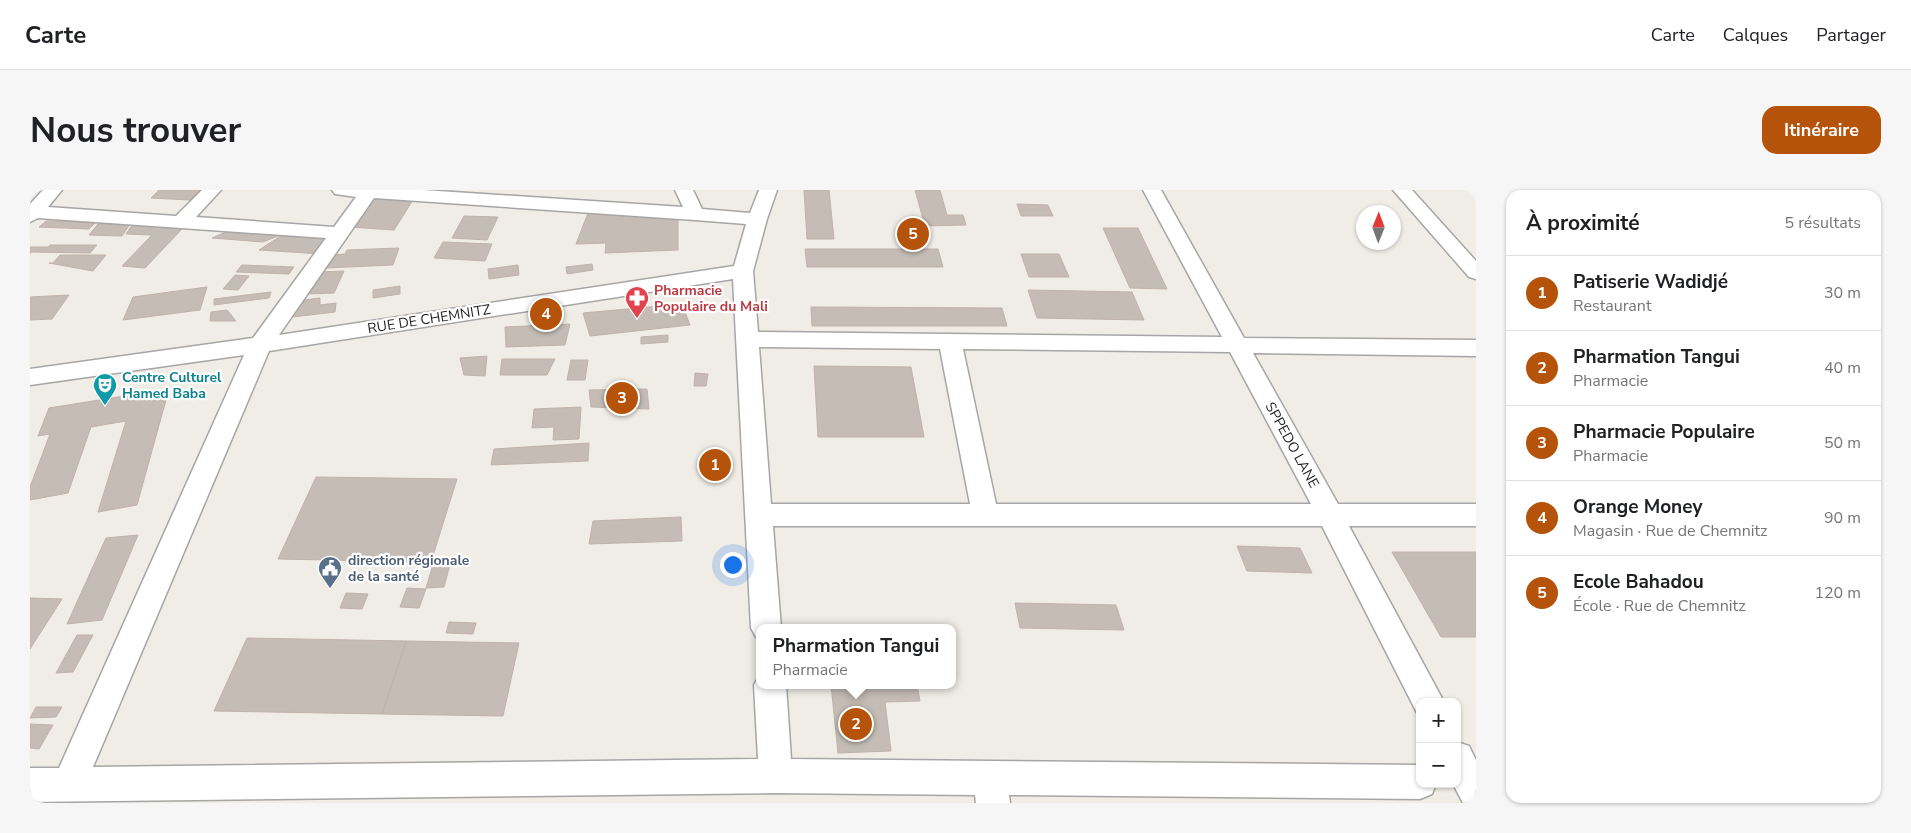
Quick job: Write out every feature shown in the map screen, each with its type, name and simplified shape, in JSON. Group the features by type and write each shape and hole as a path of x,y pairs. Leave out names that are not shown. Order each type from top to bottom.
{"street":[{"path":"32,214 53,190"},
{"path":"180,223 212,190"},
{"path":"341,190 758,219"},
{"path":"684,190 695,214"},
{"path":"766,624 743,271 768,190"},
{"name":"SPPEDO LANE","path":"1152,190 1330,515 1426,698"},
{"path":"1402,190 1476,273"},
{"path":"69,784 260,345 369,192"},
{"path":"32,214 339,233"},
{"name":"RUE DE CHEMNITZ","path":"30,377 260,345 743,271"},
{"path":"747,339 1476,348"},
{"path":"950,342 985,515"},
{"path":"760,515 1476,515"},
{"path":"770,689 776,776"},
{"path":"30,785 776,776 991,790 1416,782"}],"building":[{"path":"159,190 200,190 190,200 151,198"},
{"path":"804,190 829,190 834,239 807,239"},
{"path":"915,190 940,190 947,215 963,215 966,225 925,226"},
{"path":"369,198 413,200 394,230 349,227"},
{"path":"1017,204 1048,205 1053,216 1021,216"},
{"path":"588,213 678,218 678,250 605,253 606,243 576,244"},
{"path":"464,216 498,217 487,240 452,238"},
{"path":"46,221 96,222 89,229 39,227"},
{"path":"98,224 130,224 122,236 89,235"},
{"path":"132,225 183,228 145,268 122,266 152,235 126,234"},
{"path":"1103,228 1138,228 1167,289 1130,288"},
{"path":"231,230 283,234 263,242 212,238"},
{"path":"282,235 332,238 321,254 259,250"},
{"path":"443,242 492,244 485,261 434,258"},
{"path":"50,245 97,245 90,253 31,252 30,254 30,247 48,247"},
{"path":"399,248 393,265 326,268 332,255 345,254 347,250"},
{"path":"805,249 938,249 943,267 807,267"},
{"path":"1021,254 1059,254 1069,277 1029,277"},
{"path":"60,255 106,255 93,271 49,263 53,263"},
{"path":"592,264 593,270 567,274 566,267"},
{"path":"242,265 294,267 289,274 236,272"},
{"path":"518,265 519,275 489,279 488,269"},
{"path":"344,271 334,293 307,294 318,272"},
{"path":"235,275 249,276 238,290 223,289"},
{"path":"400,286 400,294 373,298 373,290"},
{"path":"207,287 200,310 123,320 133,297"},
{"path":"1028,290 1132,292 1144,320 1037,318"},
{"path":"271,292 269,298 214,305 214,299"},
{"path":"69,295 52,319 30,320 30,297"},
{"path":"320,298 320,305 336,303 335,312 293,317 296,301"},
{"path":"682,304 690,325 590,336 583,313"},
{"path":"811,307 1002,308 1007,326 812,326"},
{"path":"227,310 236,321 210,321 211,312"},
{"path":"570,324 565,345 506,347 505,327"},
{"path":"668,335 668,342 641,344 641,337"},
{"path":"487,356 485,376 464,375 460,358"},
{"path":"502,359 555,359 547,375 500,375"},
{"path":"571,360 588,360 585,380 567,380"},
{"path":"814,366 911,367 924,437 818,437"},
{"path":"695,373 708,374 706,386 694,386"},
{"path":"169,389 137,505 98,512 126,421 91,427 68,493 30,500 30,487 50,434 38,436 49,408"},
{"path":"647,389 649,409 591,407 589,390"},
{"path":"581,407 579,439 553,440 554,427 532,428 534,409"},
{"path":"589,443 588,461 491,465 494,449"},
{"path":"316,477 457,479 431,562 278,559"},
{"path":"681,517 682,541 589,544 593,521"},
{"path":"138,535 102,620 67,624 106,538"},
{"path":"1237,546 1300,548 1312,573 1247,571"},
{"path":"1392,552 1476,552 1476,637 1441,637"},
{"path":"452,557 444,587 426,588 435,558"},
{"path":"407,588 426,589 419,608 400,607"},
{"path":"346,593 368,594 362,609 340,608"},
{"path":"30,598 62,599 30,649"},
{"path":"1015,603 1116,605 1124,630 1020,628"},
{"path":"449,622 476,623 473,634 446,633"},
{"path":"77,635 93,635 73,672 56,673"},
{"path":"247,638 406,641 382,714 214,711"},
{"path":"406,641 519,643 503,716 382,714"},
{"path":"831,689 918,689 920,701 885,702 891,751 838,753"},
{"path":"36,707 62,707 56,717 30,718"},
{"path":"30,724 53,725 39,749 30,748"}],"place":[{"name":"Ecole Bahadou","path":"913,234"},
{"name":"Orange Money","path":"546,314"},
{"name":"Pharmacie Populaire du Mali","path":"637,319"},
{"name":"Pharmacie Populaire","path":"622,398"},
{"name":"Centre Culturel Hamed Baba","path":"105,406"},
{"name":"Patiserie Wadidjé","path":"715,465"},
{"name":"direction régionale de la santé","path":"330,589"},
{"name":"Pharmation Tangui","path":"856,724"}]}
